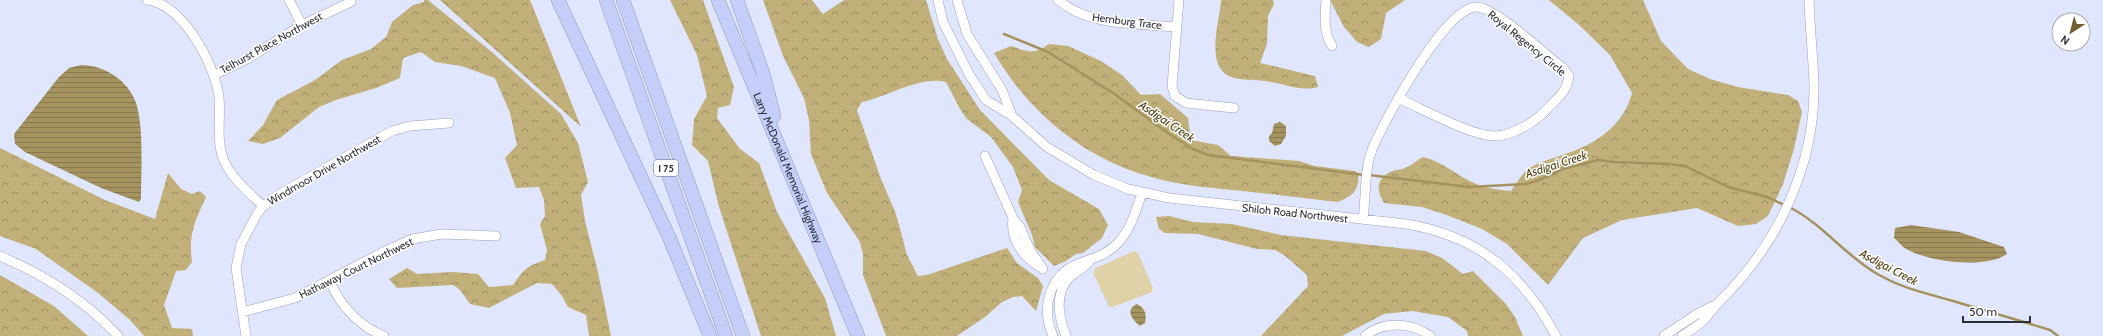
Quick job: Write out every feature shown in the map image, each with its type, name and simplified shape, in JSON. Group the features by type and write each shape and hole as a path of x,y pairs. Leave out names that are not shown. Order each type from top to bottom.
{"highway":[{"path":"558,0 669,237 710,336"},
{"name":"I 75","path":"606,0 726,336"},
{"path":"623,0 743,336"},
{"name":"Larry McDonald Memorial Highway","path":"718,0 858,336"},
{"path":"737,0 763,73 781,151"}],"street":[{"path":"147,0 157,1 175,14 191,34 214,75 220,104 219,140 222,156 230,172 263,206"},
{"path":"289,0 302,25"},
{"name":"Shiloh Road Northwest","path":"938,0 943,22 973,81 986,100 1012,116 1041,142 1064,158 1107,182 1142,193 1211,204 1406,224 1437,231 1484,252 1501,264 1529,292 1556,335"},
{"name":"Shiloh Road Northwest","path":"957,0 967,34 1002,90 1012,116"},
{"name":"Hemburg Trace","path":"1058,0 1078,13 1093,19 1177,27"},
{"path":"1179,0 1172,86 1175,96 1186,103 1234,108"},
{"path":"1326,0 1325,28 1327,38 1332,46"},
{"path":"1682,336 1703,322 1714,306 1740,281 1760,255 1779,225 1798,180 1810,128 1814,90 1809,0"},
{"name":"Telhurst Place Northwest","path":"214,75 247,60 302,25 351,2"},
{"name":"Royal Regency Circle","path":"1364,219 1372,151 1418,65 1432,45 1463,11 1477,7 1493,12 1563,68 1569,76 1568,86 1565,92 1542,116 1509,133 1496,136 1478,134 1400,99"},
{"name":"Windmoor Drive Northwest","path":"246,336 236,281 237,255 246,232 263,206 283,192 392,131 410,126 449,123"},
{"path":"985,156 1013,218 1020,227 1030,250 1043,269 1028,260 1020,250 1012,224 1013,218"},
{"path":"1066,336 1059,316 1059,305 1063,288 1068,280 1091,260 1111,249 1123,236 1129,227 1142,193"},
{"name":"Hathaway Court Northwest","path":"242,312 283,302 330,282 387,250 412,239 442,234 496,236"},
{"path":"0,256 30,268 60,286 85,304 118,336"},
{"path":"1053,336 1047,314 1048,302 1056,281 1064,271 1075,264 1091,260"},
{"path":"330,282 335,293 352,315 368,328 384,336"},
{"path":"1664,336 1697,314 1714,306"},
{"path":"1365,336 1382,332 1394,325 1416,329 1430,336"}],"green space":[{"path":"424,0 428,0 493,53 561,114 578,143 588,182 581,195 585,221 598,272 611,336 589,336 586,315 568,307 562,296 552,284 537,283 489,308 470,304 460,290 453,285 397,288 389,279 407,268 417,274 452,272 478,274 489,287 513,285 526,269 545,260 547,250 540,224 545,216 544,200 539,187 516,188 505,158 517,145 510,113 495,78 461,66 435,62 421,52 403,58 400,78 376,88 336,100 319,107 280,138 263,144 248,141 263,125 277,100 315,80 342,60 371,49 386,37 392,22 413,5 424,2"},
{"path":"440,0 530,0 581,127 580,126"},
{"path":"670,0 703,0 734,87 730,105 718,108 717,118 740,149 759,163 777,212 825,298 836,336 761,336 719,207 708,161 692,145 694,119 707,96 697,55"},
{"path":"763,0 812,0 823,14 844,0 926,0 938,39 947,59 980,110 1049,180 1099,209 1108,225 1102,238 1083,253 1076,254 1066,261 1054,266 1035,247 1032,235 1018,202 1022,190 1013,167 991,137 967,119 946,82 926,81 862,102 857,110 881,179 896,214 907,255 918,276 927,275 1007,248 1017,263 1038,278 1043,286 1036,311 1022,296 1013,297 1002,302 985,317 957,336 886,336 863,275 863,254 860,242 827,193 811,154 809,120 804,98 783,56"},
{"path":"1221,0 1273,0 1274,4 1268,16 1267,44 1260,63 1315,76 1318,87 1298,88 1260,80 1239,79 1231,77 1223,72 1218,64 1216,54"},
{"path":"1330,0 1405,0 1386,13 1381,39 1369,47 1357,42 1344,27"},
{"path":"1549,0 1643,0 1661,41 1688,69 1710,79 1738,87 1788,95 1798,101 1802,112 1794,149 1783,184 1768,216 1756,224 1738,226 1697,208 1622,220 1583,238 1548,285 1507,244 1482,229 1422,207 1384,203 1380,194 1379,186 1385,175 1393,171 1403,169 1423,157 1443,165 1478,185 1511,191 1528,169 1590,144 1616,123 1623,114 1632,93 1610,55 1579,25"},
{"path":"1049,44 1068,46 1101,61 1122,75 1141,95 1160,94 1188,118 1191,140 1218,145 1231,156 1299,161 1315,166 1355,171 1358,173 1358,184 1351,195 1337,202 1180,184 1124,168 1101,157 1059,130 1024,94 994,53 1011,46 1026,51 1035,51"},
{"path":"0,148 105,200 155,219 168,173 181,189 192,194 200,191 206,197 193,228 191,243 192,262 186,270 176,271 164,305 172,328 192,329 193,336 144,336 130,320 98,293 36,249 0,236"},
{"path":"1169,216 1193,222 1232,224 1281,235 1426,251 1442,258 1463,274 1473,271 1506,304 1515,317 1523,336 1468,336 1467,331 1448,317 1412,311 1384,314 1342,336 1261,336 1308,286 1307,275 1284,255 1275,250 1257,249 1198,234 1165,233 1159,229 1156,217"},
{"path":"0,275 54,306 88,336 0,336"}],"shaded area":[{"path":"81,65 98,68 114,75 127,87 136,103 139,113 142,150 141,199 139,202 101,188 25,152 15,144 14,134 59,77 69,68"},
{"path":"1280,122 1286,126 1286,136 1281,144 1275,146 1269,141 1269,136 1272,133 1274,124"},
{"path":"1911,225 1959,232 2004,247 2007,254 1998,259 1973,262 1958,262 1930,258 1906,249 1894,238 1895,228"},
{"path":"1134,251 1138,253 1153,288 1152,292 1113,307 1109,307 1093,273 1096,268"},
{"path":"1137,304 1144,309 1146,317 1145,323 1140,326 1130,312 1133,306"}],"waterway":[{"name":"Asdigai Creek","path":"1004,34 1048,52 1113,93 1169,134 1193,149 1208,155 1364,175"},
{"name":"Asdigai Creek","path":"1369,175 1469,187 1526,184 1563,169 1598,160 1669,164 1685,166 1728,187 1767,197 1784,205"},
{"name":"Asdigai Creek","path":"1789,207 1813,222 1855,259 1888,280 1915,290 2050,330 2058,336"}]}
